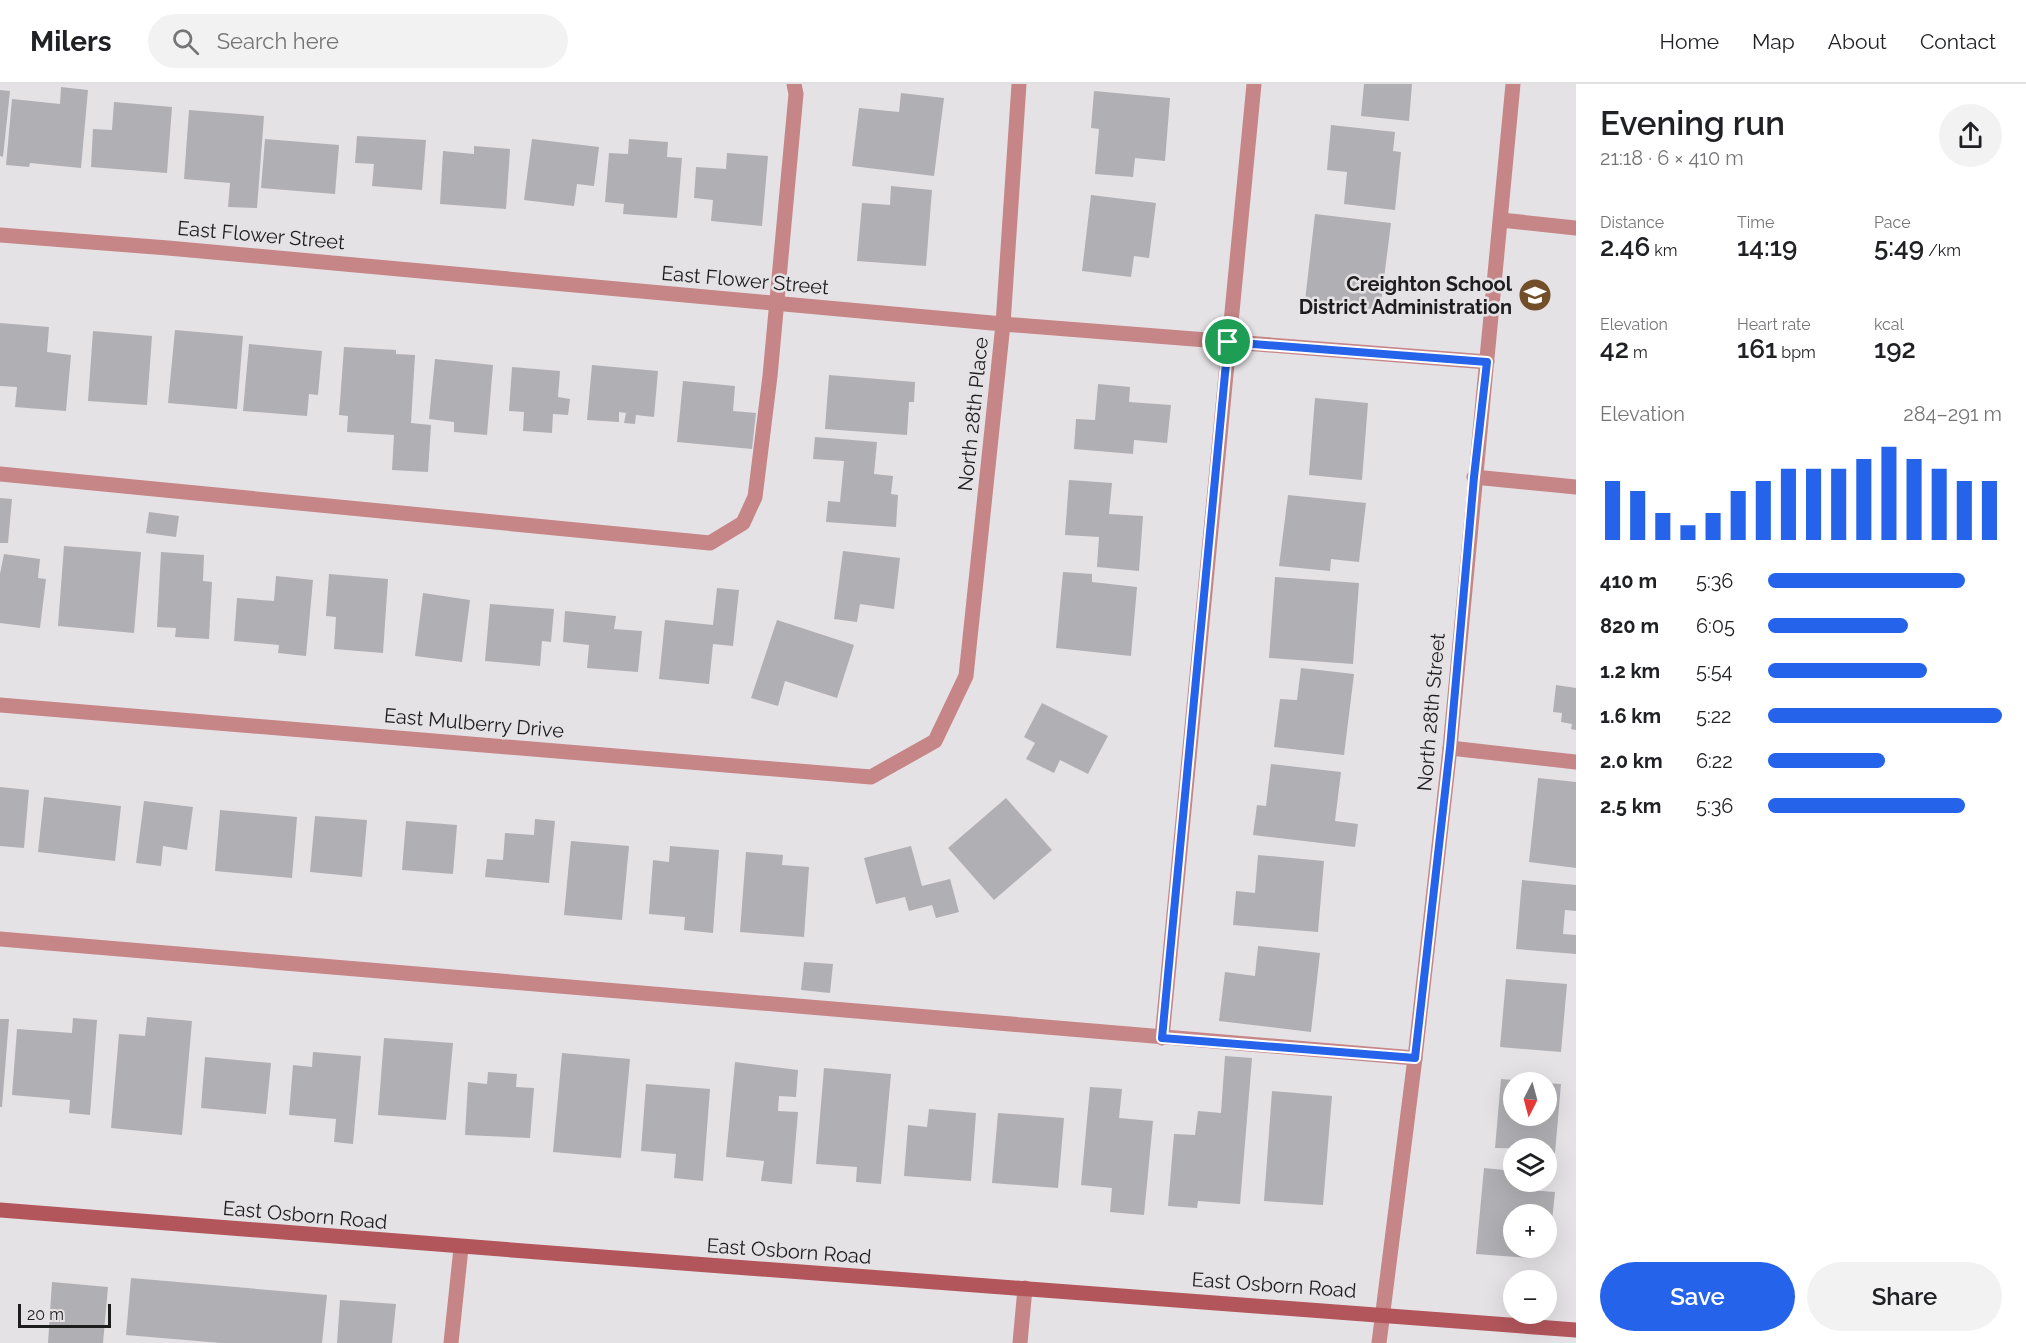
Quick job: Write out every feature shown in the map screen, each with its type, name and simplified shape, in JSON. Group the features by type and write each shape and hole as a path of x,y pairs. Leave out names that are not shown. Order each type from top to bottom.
{"main road":[{"name":"East Osborn Road","path":"0,1210 461,1248 1576,1330"}],"street":[{"path":"0,474 710,543 743,523 755,497 796,94 794,84"},
{"name":"North 28th Place","path":"935,741 966,676 1003,324 1019,84"},
{"path":"1162,1038 1254,84"},
{"name":"North 28th Street","path":"1379,1343 1415,1058 1450,748 1474,477 1514,84"},
{"path":"1501,220 1576,228"},
{"name":"East Flower Street","path":"0,235 168,248 1003,324 1487,362"},
{"path":"1474,477 1576,487"},
{"name":"East Mulberry Drive","path":"0,705 871,777 935,741"},
{"path":"1450,748 1576,762"},
{"path":"0,939 1415,1058"},
{"path":"451,1343 461,1248"},
{"path":"1020,1343 1025,1288"}],"building":[{"path":"1364,84 1412,84 1409,121 1361,116"},
{"path":"61,87 88,90 81,168 30,163 29,167 6,165 12,99 60,104"},
{"path":"0,90 10,91 3,157 0,156"},
{"path":"1094,91 1170,98 1165,161 1135,158 1133,177 1095,174 1099,129 1091,128"},
{"path":"901,93 944,98 934,176 852,166 859,108 899,112"},
{"path":"114,102 172,107 167,173 91,167 93,129 112,130"},
{"path":"189,110 264,116 257,208 228,207 230,183 184,179"},
{"path":"1331,125 1395,132 1393,151 1401,152 1395,210 1344,204 1347,172 1327,170"},
{"path":"357,136 426,140 422,190 372,186 374,164 355,163"},
{"path":"265,139 339,145 335,194 261,188"},
{"path":"532,139 599,147 594,186 577,184 574,206 524,200"},
{"path":"629,139 668,142 667,157 682,158 677,218 623,214 624,204 605,202 609,153 628,154"},
{"path":"474,146 510,149 506,209 440,204 443,151 474,154"},
{"path":"727,153 768,156 762,226 711,221 713,200 694,198 696,167 726,169"},
{"path":"891,186 932,190 926,266 857,261 862,203 890,205"},
{"path":"1091,195 1156,203 1149,258 1134,256 1131,277 1082,271"},
{"path":"1315,214 1391,223 1380,310 1305,301"},
{"path":"0,323 49,327 47,352 71,355 66,411 15,407 17,387 0,386"},
{"path":"175,330 243,336 237,409 168,403"},
{"path":"93,331 152,336 147,405 88,401"},
{"path":"249,344 322,351 318,395 309,394 307,416 243,411"},
{"path":"344,347 396,350 396,354 415,355 411,423 431,425 428,472 392,470 394,435 347,432 348,416 339,415"},
{"path":"435,359 493,365 487,435 454,432 454,422 429,419"},
{"path":"592,365 658,371 654,417 636,415 635,424 624,423 626,413 619,412 619,422 587,420"},
{"path":"512,367 560,371 558,397 570,399 568,415 553,414 552,433 523,431 524,412 509,411"},
{"path":"829,375 915,382 914,402 909,402 907,435 825,429"},
{"path":"683,381 735,386 733,411 756,413 752,449 677,442"},
{"path":"1098,384 1130,387 1129,402 1171,405 1167,443 1134,440 1133,454 1074,449 1076,419 1095,420"},
{"path":"1315,398 1368,403 1362,480 1309,475"},
{"path":"815,437 877,442 874,474 893,476 891,494 898,495 896,527 826,522 828,501 840,502 844,461 813,459"},
{"path":"1069,480 1112,483 1109,514 1143,516 1139,571 1097,567 1099,537 1065,535"},
{"path":"1288,495 1366,503 1359,562 1331,559 1330,571 1279,566"},
{"path":"0,498 12,499 8,543 0,543"},
{"path":"149,512 179,516 176,537 146,533"},
{"path":"64,546 141,552 134,633 58,626"},
{"path":"843,551 900,558 894,609 860,604 857,622 834,619"},
{"path":"161,552 204,555 203,581 212,582 209,639 175,637 176,628 157,627"},
{"path":"4,554 40,559 38,578 46,579 40,628 0,623 0,574"},
{"path":"1063,572 1092,574 1092,582 1137,587 1131,656 1056,648"},
{"path":"329,574 388,579 383,653 334,649 336,617 326,616"},
{"path":"276,576 313,580 306,656 278,653 279,645 234,641 237,598 274,601"},
{"path":"1275,577 1359,583 1353,664 1269,658"},
{"path":"717,588 739,590 733,646 713,644 709,684 659,679 665,620 713,625"},
{"path":"423,593 470,600 462,662 415,656"},
{"path":"490,604 554,609 551,642 542,641 540,666 485,661"},
{"path":"565,611 616,616 614,629 642,631 638,672 587,668 589,645 563,642"},
{"path":"777,620 854,645 837,698 785,681 778,706 751,698"},
{"path":"1301,668 1354,674 1344,755 1274,747 1280,699 1297,700"},
{"path":"1556,685 1576,688 1576,730 1571,729 1572,724 1561,722 1562,713 1553,712"},
{"path":"1042,703 1108,736 1088,774 1060,760 1054,773 1026,759 1035,743 1024,737"},
{"path":"1271,764 1341,772 1335,821 1358,824 1355,847 1253,835 1257,805 1266,806"},
{"path":"1538,778 1576,782 1576,868 1529,862"},
{"path":"0,787 29,790 24,848 0,846"},
{"path":"44,797 121,806 115,861 38,852"},
{"path":"1006,798 1052,850 994,900 948,848"},
{"path":"144,801 193,807 187,850 163,846 161,866 136,863"},
{"path":"220,810 297,817 292,878 215,871"},
{"path":"315,816 367,820 362,877 310,872"},
{"path":"535,819 555,821 549,883 485,877 487,859 503,860 505,833 534,835"},
{"path":"406,821 457,825 453,874 402,870"},
{"path":"571,841 629,846 622,920 564,915"},
{"path":"670,846 719,850 713,933 684,930 685,917 649,914 653,860 669,862"},
{"path":"911,846 922,886 950,879 959,912 936,918 932,905 909,911 905,897 876,904 864,858"},
{"path":"746,852 783,855 782,865 809,867 804,937 740,932"},
{"path":"1258,855 1324,861 1318,932 1233,925 1236,891 1255,893"},
{"path":"1522,880 1576,885 1576,911 1565,910 1563,934 1576,935 1576,954 1516,949"},
{"path":"1258,946 1320,953 1311,1032 1219,1021 1225,972 1255,976"},
{"path":"804,962 833,964 830,993 801,990"},
{"path":"1506,979 1567,984 1561,1052 1500,1047"},
{"path":"147,1017 192,1021 182,1135 111,1128 119,1034 145,1036"},
{"path":"73,1018 97,1020 90,1115 69,1113 70,1100 12,1095 17,1029 72,1033"},
{"path":"0,1019 9,1019 2,1107 0,1107"},
{"path":"384,1038 453,1043 446,1120 378,1115"},
{"path":"313,1052 361,1056 353,1144 334,1142 336,1119 289,1115 293,1065 312,1067"},
{"path":"562,1053 630,1059 621,1158 553,1152"},
{"path":"1225,1056 1252,1058 1240,1204 1198,1201 1197,1208 1168,1206 1174,1134 1195,1135 1198,1111 1221,1113"},
{"path":"205,1057 271,1063 266,1114 201,1108"},
{"path":"735,1062 798,1070 796,1097 779,1096 778,1111 798,1112 792,1184 761,1181 764,1161 726,1157"},
{"path":"824,1068 891,1074 881,1184 856,1182 857,1167 816,1164"},
{"path":"488,1072 517,1074 516,1087 534,1088 530,1138 465,1135 468,1082 487,1084"},
{"path":"1501,1079 1503,1079 1503,1126 1557,1126 1557,1084 1561,1084 1556,1138 1503,1138 1503,1148 1495,1148"},
{"path":"646,1084 710,1089 703,1181 674,1178 676,1154 641,1151"},
{"path":"1090,1087 1122,1089 1119,1118 1153,1121 1144,1215 1110,1212 1112,1188 1081,1185"},
{"path":"1272,1091 1332,1096 1323,1205 1264,1201"},
{"path":"929,1109 976,1113 971,1181 904,1176 908,1125 927,1127"},
{"path":"998,1113 1064,1118 1058,1188 992,1183"},
{"path":"1484,1168 1503,1170 1503,1192 1555,1192 1554,1204 1503,1204 1503,1256 1476,1254"},
{"path":"131,1278 327,1295 322,1343 221,1343 126,1335"},
{"path":"52,1282 108,1287 103,1343 48,1343"},
{"path":"340,1300 396,1304 392,1343 337,1343"}],"place":[{"name":"Creighton School District Administration","path":"1535,295"}],"route":[{"path":"1228,342 1487,362 1474,477 1450,748 1415,1058 1162,1038 1228,342"}]}
